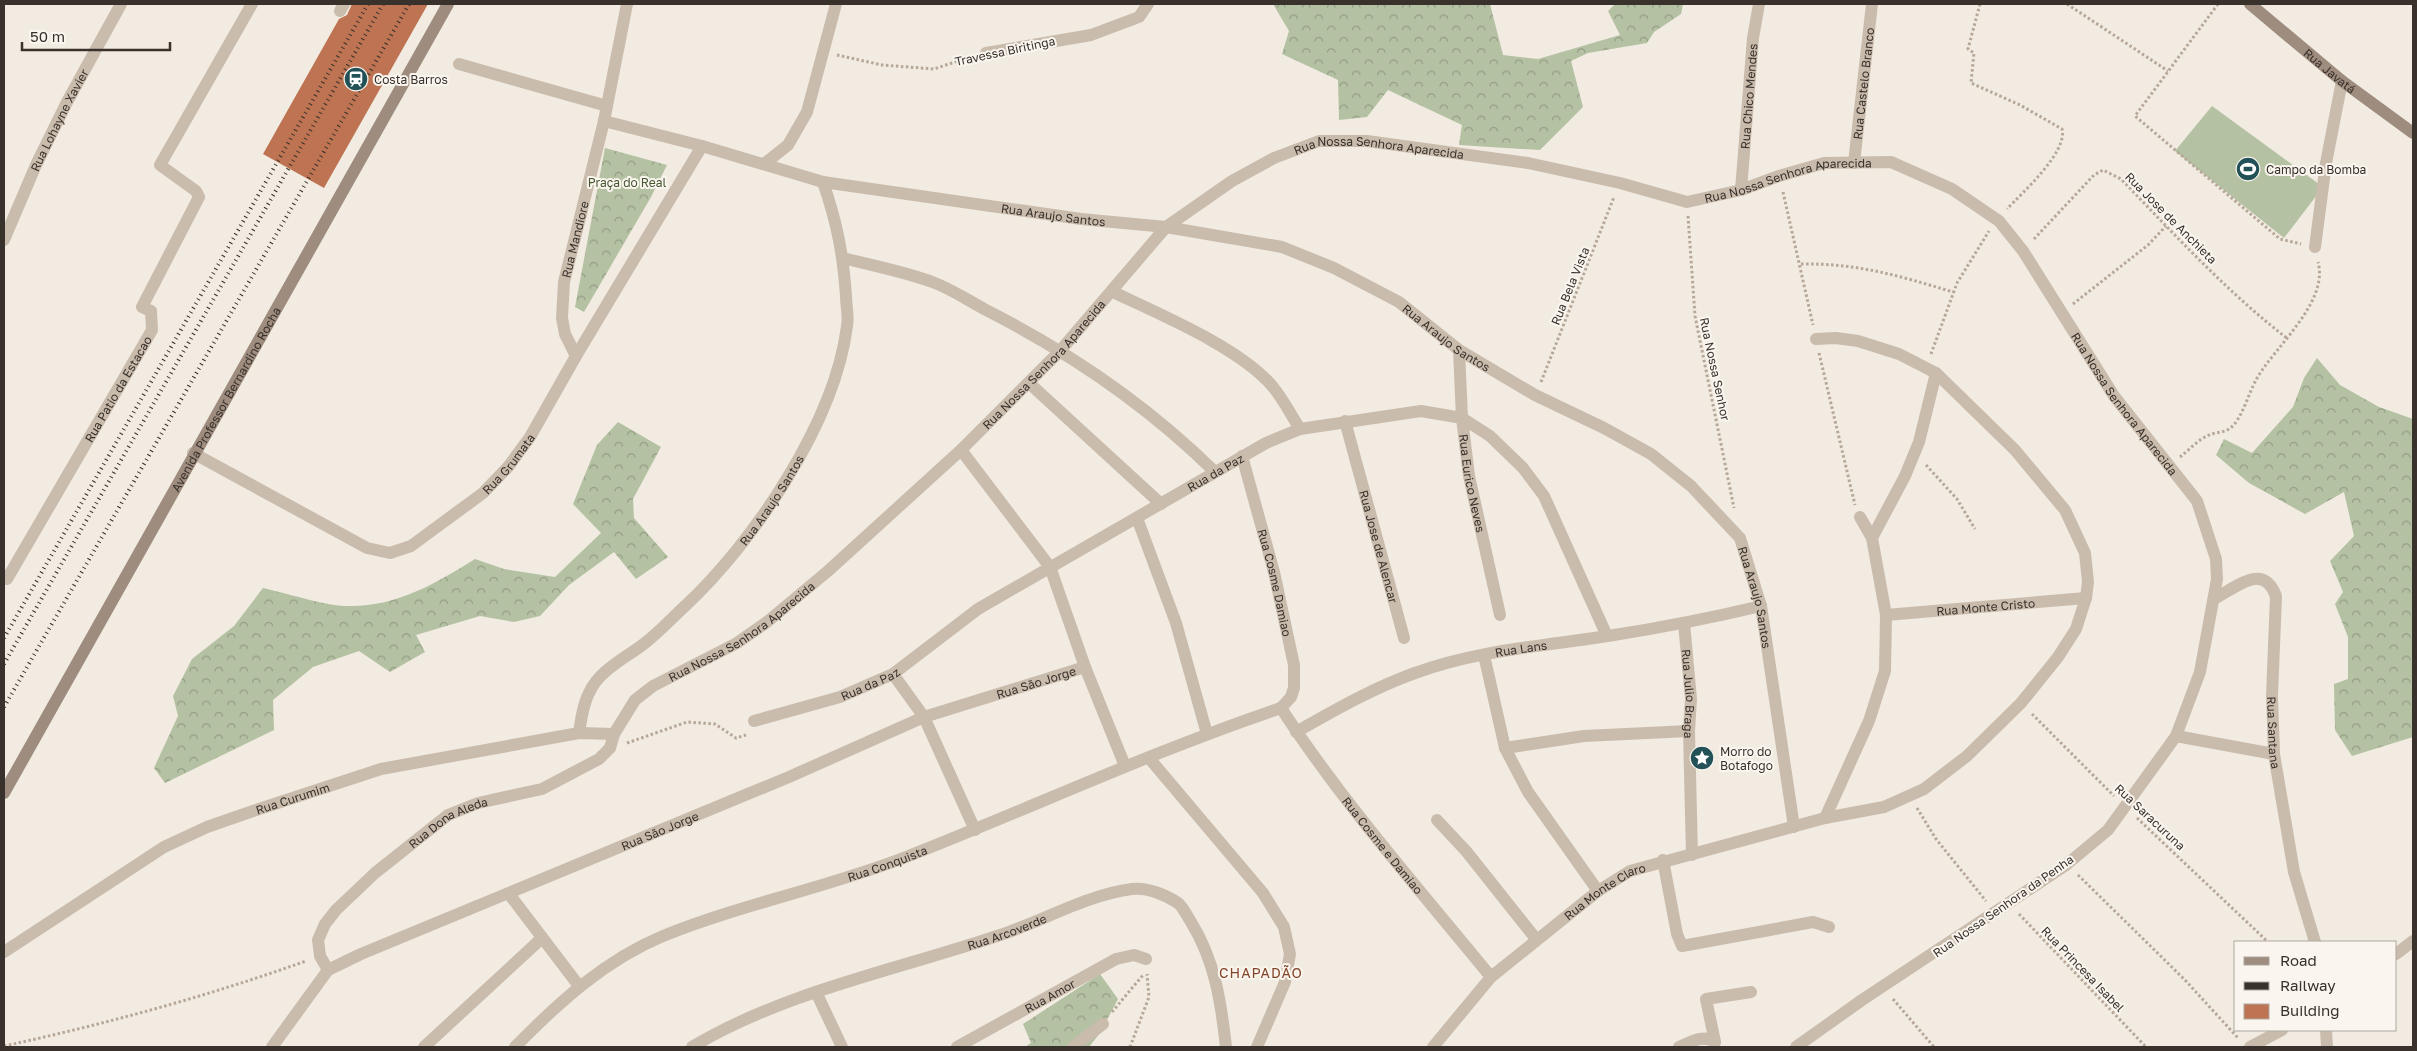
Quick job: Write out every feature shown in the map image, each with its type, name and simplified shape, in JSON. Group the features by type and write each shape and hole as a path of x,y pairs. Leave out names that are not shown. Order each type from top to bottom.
{"main road":[{"name":"Avenida Professor Bernardino Rocha","path":"4,793 193,453 448,4"},
{"name":"Rua Javatá","path":"2250,4 2342,81 2413,133"}],"street":[{"name":"Rua Lohayne Xavier","path":"4,240 36,165 66,102 121,4"},
{"name":"Rua Patio da Estacao","path":"7,579 152,330 151,311 142,307 200,197 196,191 160,166 252,4"},
{"name":"Rua Mandiore","path":"576,356 565,334 562,318 564,282 604,121 627,4"},
{"path":"764,164 788,145 803,120 825,52 836,4"},
{"name":"Travessa Biritinga","path":"986,53 1091,34 1139,17 1148,4"},
{"name":"Rua Chico Mendes","path":"1741,190 1754,38 1759,4"},
{"name":"Rua Castelo Branco","path":"1854,163 1872,4"},
{"path":"459,64 607,106"},
{"path":"2314,247 2326,163 2342,81"},
{"name":"Rua Araujo Santos","path":"604,121 702,146 823,182 1081,220 1166,227 1282,247 1334,268 1399,302 1459,350 1535,395 1604,428 1651,454 1691,486 1740,538 1761,606 1794,826"},
{"name":"Rua Nossa Senhora Aparecida","path":"612,738 636,700 653,686 737,643 767,622 828,571 961,450 1060,351 1113,292 1166,227 1232,181 1274,158 1319,141 1367,141 1528,162 1620,183 1688,202 1741,190 1779,176 1824,163 1891,162 1952,189 1999,221 2023,251 2114,396 2197,501"},
{"name":"Rua Grumata","path":"193,453 366,548 390,553 411,546 483,493 508,467 530,437 576,356 702,146"},
{"name":"Rua Araujo Santos","path":"579,733 584,705 589,691 598,679 645,643 687,604 725,563 763,516 812,436 839,365 848,325 843,258 837,225 823,182"},
{"path":"843,258 936,284 1060,351 1125,396 1178,437 1215,472"},
{"path":"1113,292 1194,331 1246,363 1273,386 1300,429"},
{"name":"Rua Monte Claro","path":"1433,1047 1491,976 1598,891 1630,871 1662,860 1692,854 1825,818 1884,807 1924,788 1966,756 2021,703 2058,657 2076,629 2086,598 2088,582 2085,553 2065,510 2015,450 1931,371 1899,354 1858,341 1836,338 1816,339"},
{"name":"Rua Eurico Neves","path":"1459,350 1462,418 1469,476 1500,614"},
{"path":"1872,538 1919,442 1931,371"},
{"path":"1029,383 1161,504"},
{"name":"Rua da Paz","path":"754,721 840,697 892,674 978,609 1242,456 1300,429 1421,411 1462,418 1497,442 1523,468 1544,496 1608,636"},
{"name":"Rua Jose de Alencar","path":"1345,421 1404,638"},
{"path":"961,450 1050,567 1085,667 1125,766"},
{"name":"Rua Cosme Damiao","path":"1242,456 1274,572 1294,665 1294,688 1291,696 1281,708"},
{"name":"Rua Nossa Senhora da Penha","path":"1796,1047 2066,864 2108,830 2125,807 2176,736 2200,672 2217,579 2216,559 2197,501"},
{"path":"1825,818 1869,721 1885,671 1886,615 1872,538 1860,517"},
{"path":"1137,518 1176,623 1207,734"},
{"name":"Rua Santana","path":"2214,599 2249,580 2261,578 2271,583 2276,596 2272,696 2274,754 2294,872 2315,941"},
{"name":"Rua Monte Cristo","path":"1886,615 2086,598"},
{"name":"Rua Lans","path":"1296,732 1358,697 1416,673 1508,648 1608,636 1684,623 1761,606"},
{"name":"Rua Julio Braga","path":"1684,623 1691,700 1689,731 1692,854"},
{"path":"1484,655 1505,748 1528,792 1598,891"},
{"name":"Rua São Jorge","path":"272,1047 328,970 361,954 789,777 924,717 1085,667"},
{"path":"892,674 924,717 975,830"},
{"name":"Rua Cosme e Damiao","path":"1281,708 1296,732 1397,863 1491,976"},
{"name":"Rua Conquista","path":"515,1047 579,986 623,958 662,937 870,871 975,830 1125,766 1281,708"},
{"path":"1505,748 1584,736 1689,731"},
{"name":"Rua Curumim","path":"4,952 164,847 207,827 381,769 579,733 612,738"},
{"path":"2176,736 2274,754"},
{"name":"Rua Dona Aleda","path":"320,956 318,940 325,924 336,910 375,873 448,815 478,803 542,789 599,759 610,748 612,738"},
{"path":"1149,758 1263,893 1284,927 1290,954 1285,982 1257,1047"},
{"path":"1437,820 1466,851 1536,939"},
{"path":"1662,860 1677,934 1682,946 1812,922 1828,927"},
{"name":"Rua Arcoverde","path":"692,1047 735,1024 784,1003 1001,935 1099,897 1133,889 1158,893 1180,904 1204,943 1220,998 1226,1047"},
{"path":"509,894 579,986"},
{"path":"424,1047 542,938"},
{"path":"2397,953 2413,941"},
{"name":"Rua Amor","path":"957,1047 1116,959 1134,954 1146,959"},
{"path":"320,956 328,970"},
{"path":"816,992 842,1047"},
{"path":"1679,1047 1700,1038 1708,1038 1715,1042 1706,999 1751,992"},
{"path":"1073,1047 1103,1024"},
{"path":"2245,1044 2279,1031"},
{"path":"2326,1031 2327,1047"}],"path":[{"path":"1931,371 1953,292 1986,234 2054,157 2064,135 2062,129 2020,105 1971,83 1974,53 1968,49 1980,4"},
{"path":"2067,4 2168,71"},
{"path":"2168,466 2207,436 2230,429 2240,416 2257,378 2288,339 2307,310 2321,272 2314,247 2280,239 2135,116 2218,4"},
{"name":"Travessa Biritinga","path":"825,52 882,65 934,69 963,58 986,53"},
{"name":"Rua Jose de Anchieta","path":"2023,251 2094,174 2104,170 2121,179 2166,226 2267,323 2288,339"},
{"name":"Rua Bela Vista","path":"1535,395 1620,183"},
{"name":"Rua Nossa Senhor","path":"1688,202 1694,316 1734,509"},
{"path":"2055,303 2073,304 2148,245 2166,226"},
{"path":"1801,264 1831,264 1874,269 1953,292"},
{"path":"1913,456 1928,466 1957,499 1975,529"},
{"name":"Rua Saracuruna","path":"2021,703 2125,807 2267,941"},
{"path":"612,738 623,744 687,722 715,724 736,738 758,731 754,721"},
{"path":"1909,796 1936,839 1995,911"},
{"path":"2066,864 2186,980 2245,1044"},
{"name":"Rua Princesa Isabel","path":"2008,902 2146,1047"},
{"path":"4,1046 61,1034 233,986 320,956"},
{"path":"1103,1024 1146,970 1148,997 1130,1047"},
{"path":"1883,987 1934,1047"}],"green space":[{"path":"1273,4 1490,4 1503,55 1538,59 1620,35 1608,11 1615,4 1683,4 1681,14 1654,32 1647,43 1588,53 1571,61 1583,107 1540,150 1459,145 1462,125 1388,90 1367,117 1339,120 1338,80 1282,54 1289,31"},
{"name":"Campo da Bomba","path":"2212,106 2323,187 2284,238 2175,151"},
{"name":"Praça do Real","path":"605,148 667,165 651,197 584,312 575,307"},
{"path":"2317,358 2340,385 2379,407 2413,419 2413,737 2352,756 2335,730 2334,684 2348,679 2348,637 2335,604 2343,592 2330,561 2354,536 2344,492 2305,514 2249,483 2216,455 2224,439 2252,453 2293,407 2304,378"},
{"path":"618,422 661,447 633,499 634,518 668,557 636,579 614,552 569,585 540,616 514,622 480,616 416,635 425,652 390,672 359,651 313,667 273,700 274,730 165,783 154,768 178,716 173,696 192,659 234,626 263,588 326,603 363,606 397,599 413,593 475,559 504,569 555,577 601,533 573,504 597,445"},
{"path":"1100,974 1118,999 1100,1033 1089,1047 1025,1047 1031,1043 1023,1024"}],"building":[{"path":"352,4 428,4 324,188 263,154 339,19 347,15"}],"railway":[{"path":"4,638 368,4"},
{"path":"4,664 383,4"},
{"path":"4,707 409,4"}],"place":[{"name":"Costa Barros","path":"356,79"},
{"name":"Campo da Bomba","path":"2248,169"},
{"name":"Morro do Botafogo","path":"1702,758"}],"district":[{"name":"CHAPADÃO","path":"1261,972"}]}
